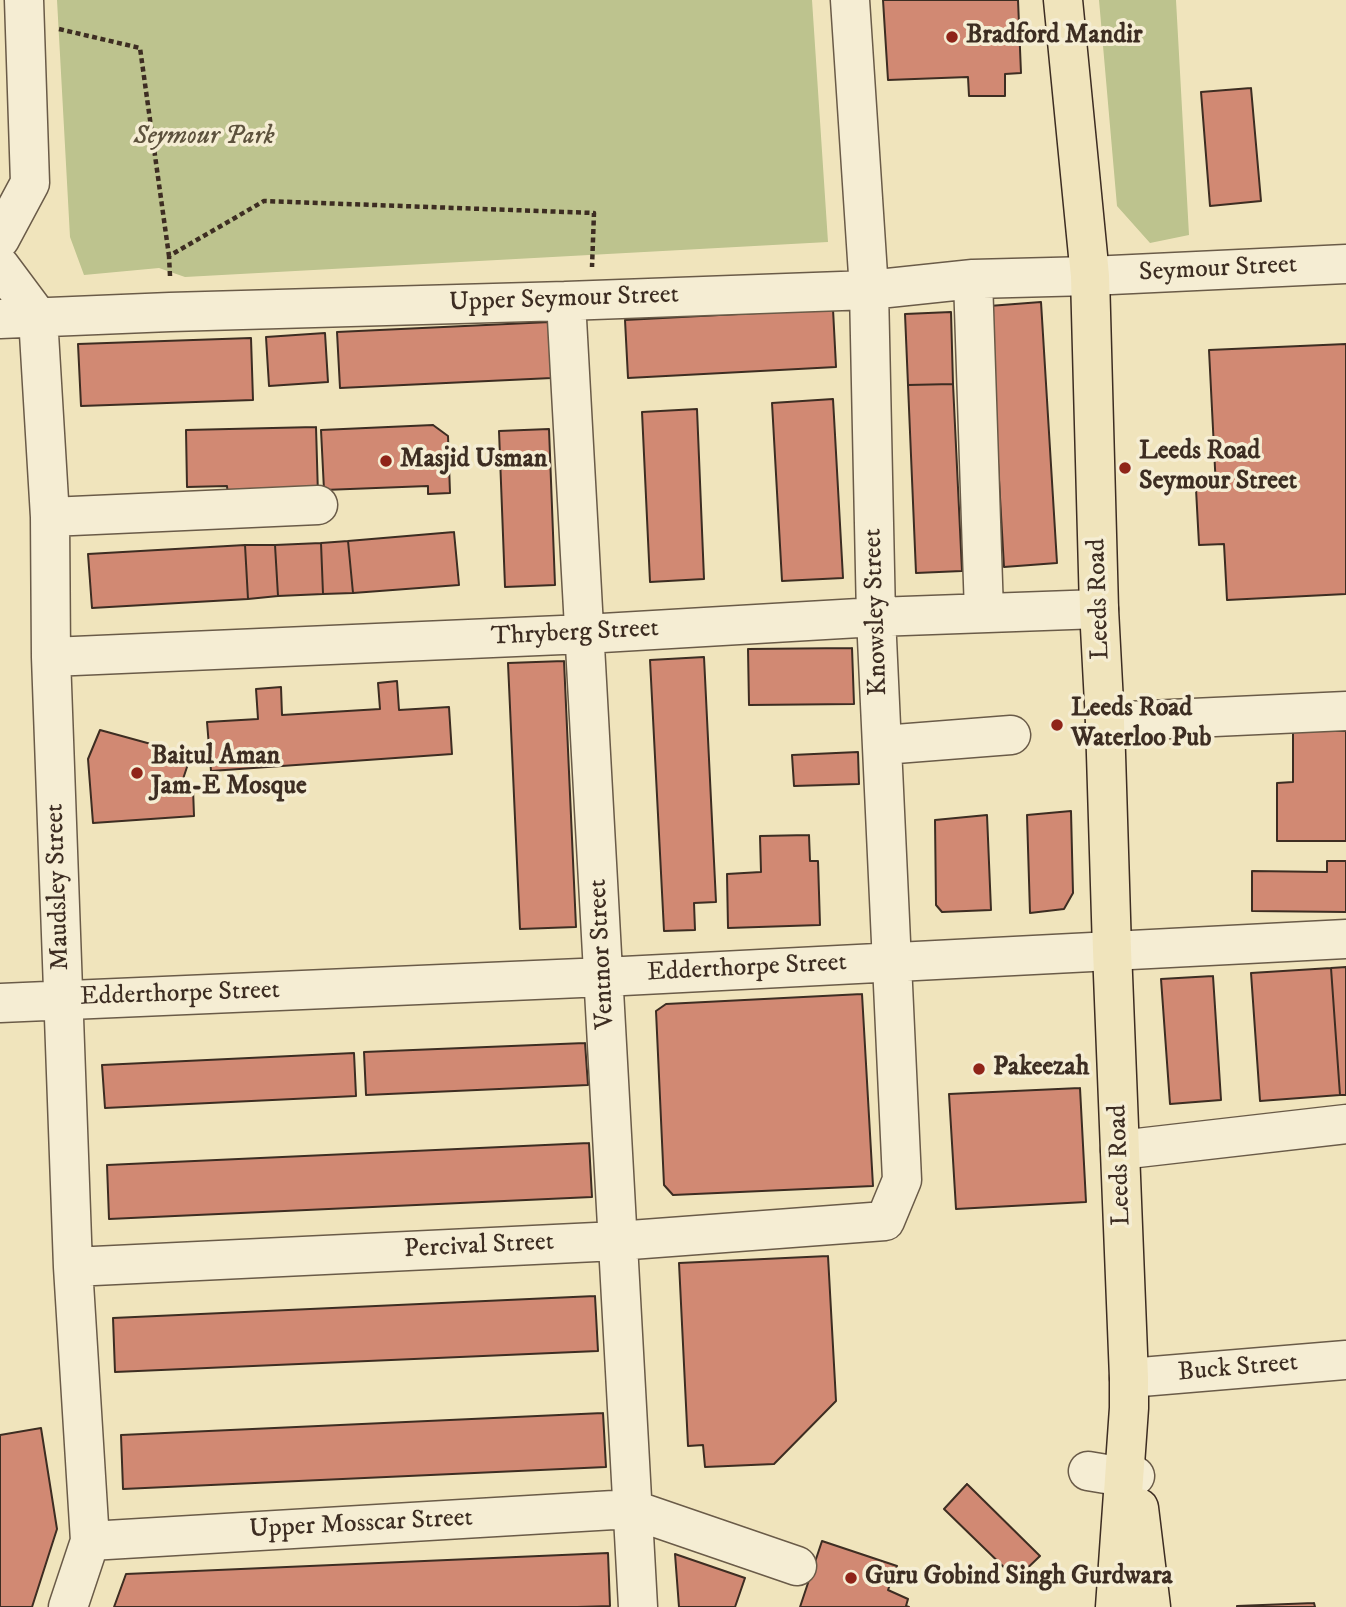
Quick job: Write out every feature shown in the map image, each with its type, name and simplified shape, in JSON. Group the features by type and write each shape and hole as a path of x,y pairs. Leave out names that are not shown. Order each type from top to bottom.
{"main road":[{"name":"Leeds Road","path":"1063,0 1090,276 1099,609 1129,1393 1116,1475 1115,1607"},
{"name":"Leeds Road","path":"1116,1475 1151,1607"}],"street":[{"name":"Knowsley Street","path":"850,0 869,290 876,617 901,1180 885,1221"},
{"path":"0,239 30,183 25,71 16,14"},
{"name":"Seymour Street","path":"1090,276 1346,264"},
{"path":"0,266 38,317"},
{"name":"Upper Seymour Street","path":"0,319 869,290 972,279 1090,276"},
{"path":"972,279 984,613"},
{"name":"Ventnor Street","path":"579,300 585,634 638,1607"},
{"name":"Maudsley Street","path":"38,317 50,517 51,657 73,1267 90,1541"},
{"path":"50,517 318,505"},
{"name":"Thryberg Street","path":"51,657 585,634 876,617 1099,609"},
{"path":"1105,722 1346,711"},
{"path":"883,745 1011,734"},
{"name":"Edderthorpe Street","path":"0,1003 604,977 1346,939"},
{"path":"1120,1150 1346,1124"},
{"name":"Percival Street","path":"73,1267 617,1241 885,1221"},
{"name":"Buck Street","path":"1129,1393 1346,1360"},
{"path":"631,1508 778,1556"},
{"name":"Upper Mosscar Street","path":"90,1541 631,1508"},
{"path":"68,1607 90,1541"}],"path":[{"path":"16,14 140,48 169,256 170,312"},
{"path":"169,256 264,201 593,213 579,300"}],"green space":[{"name":"Seymour Park","path":"57,0 812,0 828,242 185,277 159,268 84,275 70,237"},
{"path":"1099,0 1176,0 1189,235 1150,243 1117,206"}],"building":[{"name":"Bradford Mandir","path":"883,0 1018,0 1021,73 1005,74 1005,96 969,96 968,77 888,80"},
{"path":"1251,88 1261,201 1210,206 1201,92"},
{"path":"1041,302 1057,563 1004,567 989,306"},
{"path":"833,309 836,367 628,378 625,320"},
{"path":"951,312 953,384 908,385 905,314"},
{"path":"550,322 552,378 340,388 337,332"},
{"path":"325,333 328,382 269,386 266,337"},
{"path":"251,338 253,400 81,406 78,344"},
{"path":"1346,344 1346,594 1227,600 1224,544 1199,545 1196,489 1216,488 1209,350"},
{"path":"953,384 962,571 916,573 908,385"},
{"path":"833,399 843,578 782,581 772,403"},
{"path":"697,409 704,579 650,582 642,412"},
{"name":"Masjid Usman","path":"433,425 448,436 450,493 428,494 428,486 324,490 321,430"},
{"path":"316,427 318,495 228,497 227,486 187,487 186,430"},
{"path":"549,429 555,585 505,587 499,431"},
{"path":"454,532 459,585 353,593 348,541"},
{"path":"348,541 353,593 323,594 321,543"},
{"path":"321,543 323,594 278,596 275,545"},
{"path":"245,545 275,545 278,596 248,599"},
{"path":"245,545 248,599 92,608 88,554"},
{"path":"852,648 854,704 749,705 748,649"},
{"path":"704,657 716,902 694,903 695,930 664,931 650,660"},
{"path":"564,661 576,927 520,929 508,663"},
{"path":"397,681 399,710 449,707 452,754 211,771 207,722 258,719 256,689 281,687 282,715 380,709 378,683"},
{"name":"Baitul Aman Jam-E Mosque","path":"100,730 191,755 180,788 193,788 194,816 93,823 88,759"},
{"path":"1293,731 1346,731 1346,841 1277,841 1277,783 1293,782"},
{"path":"858,752 859,784 794,786 792,755"},
{"path":"1071,811 1073,893 1064,909 1030,913 1027,815"},
{"path":"987,815 991,910 942,912 936,905 935,820"},
{"path":"809,835 810,861 818,861 820,925 728,928 727,874 761,872 760,836"},
{"path":"1327,861 1346,861 1346,912 1252,911 1252,871 1327,872"},
{"path":"1346,967 1346,1095 1340,1095 1331,968"},
{"path":"1331,968 1340,1095 1260,1101 1251,973"},
{"path":"1213,976 1221,1100 1170,1104 1161,979"},
{"path":"862,994 873,1186 673,1195 664,1185 656,1011 666,1004"},
{"path":"585,1043 588,1085 366,1095 364,1052"},
{"path":"354,1053 356,1096 105,1108 102,1065"},
{"path":"1080,1088 1086,1202 956,1209 949,1094"},
{"path":"589,1143 592,1197 109,1219 107,1165"},
{"path":"828,1256 836,1401 774,1464 705,1467 703,1445 688,1446 679,1263"},
{"path":"595,1296 598,1351 115,1372 113,1318"},
{"path":"603,1413 606,1467 123,1489 121,1435"},
{"path":"41,1428 57,1529 32,1607 0,1607 0,1435"},
{"path":"967,1484 1040,1556 1016,1579 944,1509"},
{"name":"Guru Gobind Singh Gurdwara","path":"822,1541 897,1566 888,1590 908,1599 906,1606 909,1607 800,1607"},
{"path":"608,1553 610,1606 114,1607 126,1574"},
{"path":"675,1554 745,1578 735,1607 679,1607"},
{"path":"1314,1603 1315,1607 1237,1607 1237,1606"}],"place":[{"name":"Bradford Mandir","path":"952,37"},
{"name":"Masjid Usman","path":"386,461"},
{"name":"Leeds Road Seymour Street","path":"1125,468"},
{"name":"Leeds Road Waterloo Pub","path":"1057,725"},
{"name":"Baitul Aman Jam-E Mosque","path":"137,773"},
{"name":"Pakeezah","path":"979,1069"},
{"name":"Guru Gobind Singh Gurdwara","path":"851,1578"}]}
